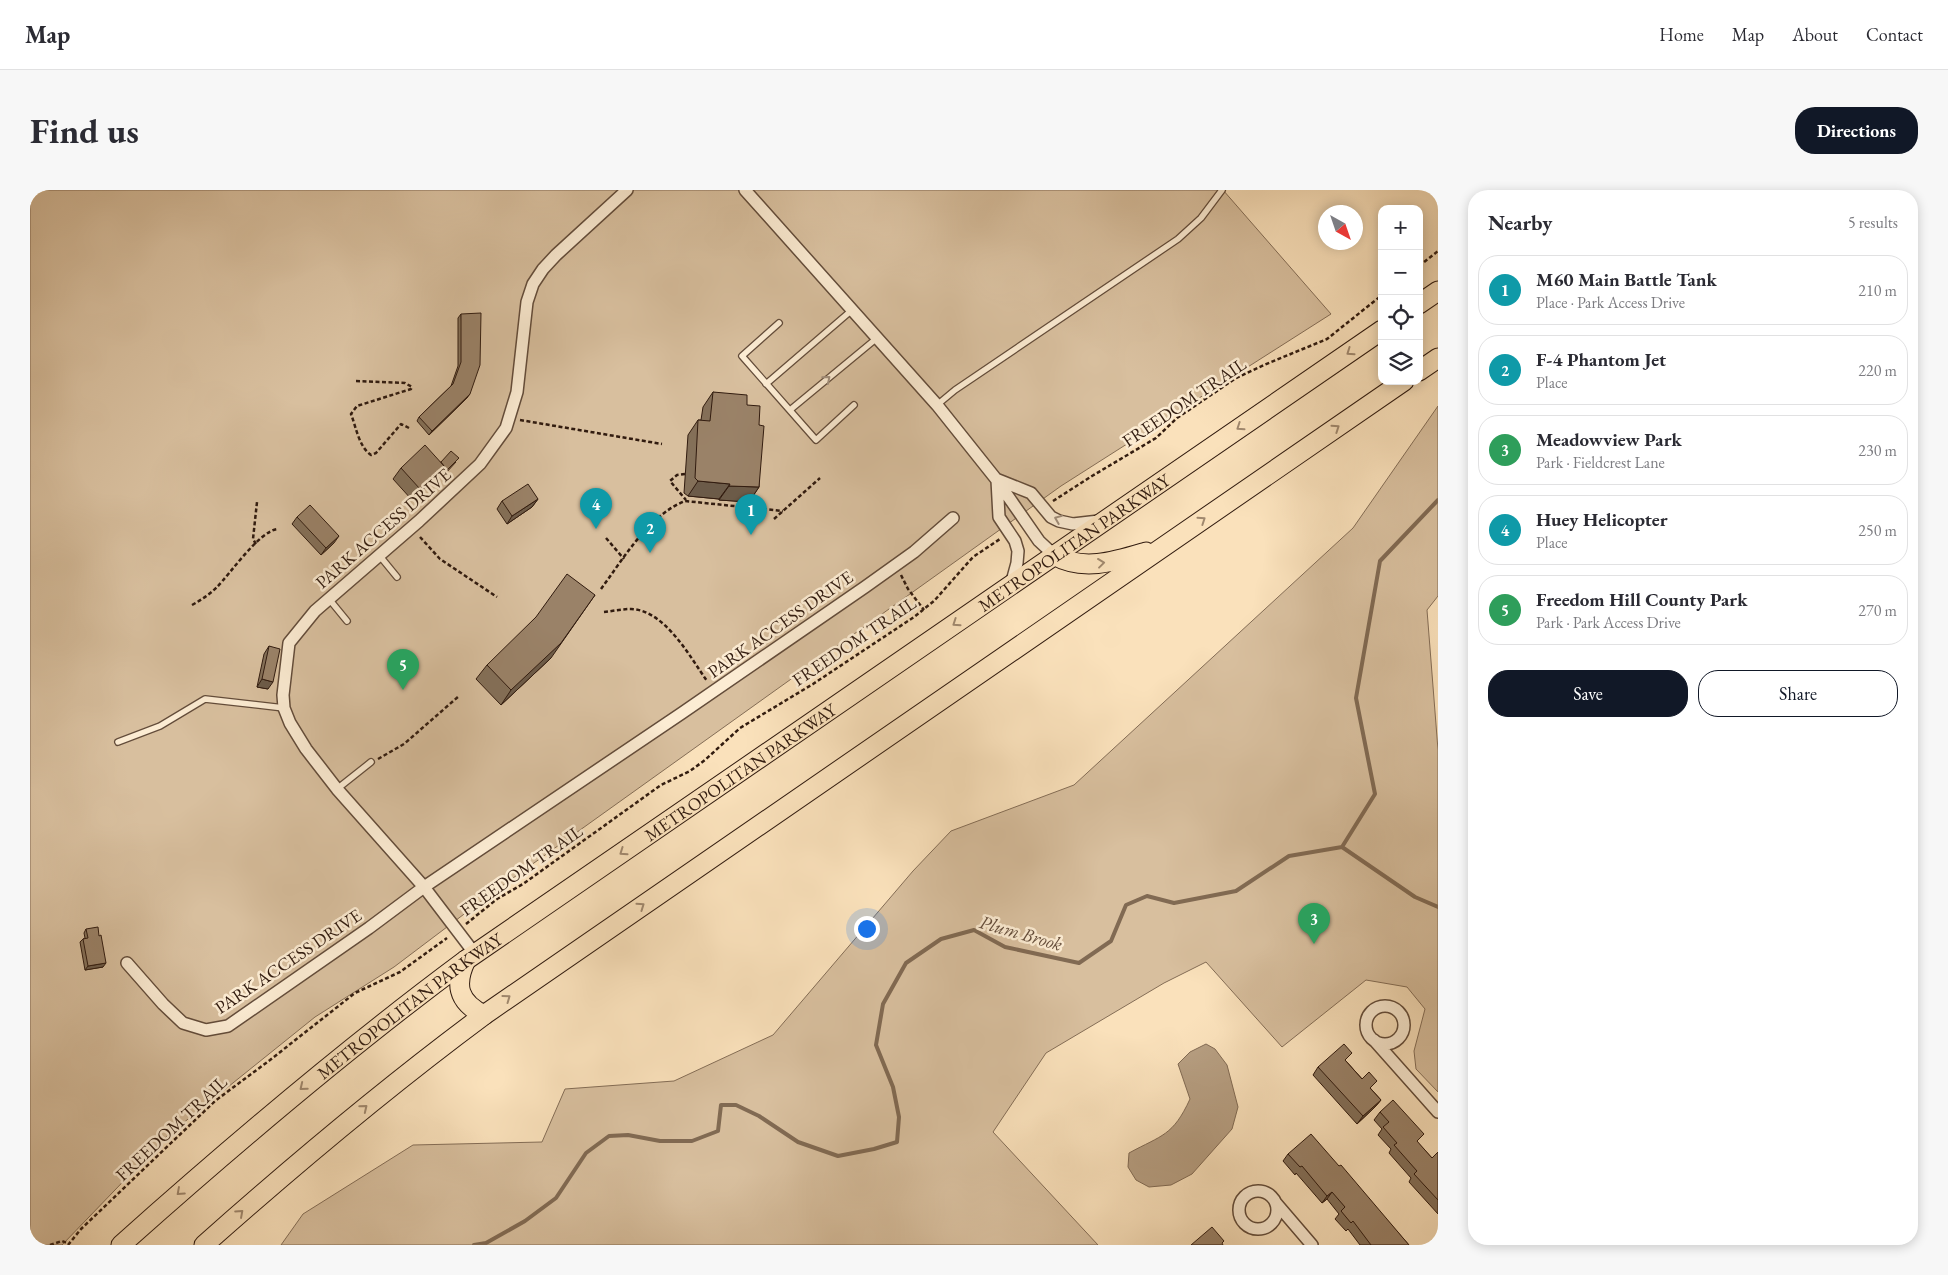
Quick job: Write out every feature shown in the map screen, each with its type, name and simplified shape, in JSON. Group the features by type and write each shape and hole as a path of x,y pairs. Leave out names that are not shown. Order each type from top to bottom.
{"main road":[{"path":"1423,301 1438,291"},
{"name":"METROPOLITAN PARKWAY","path":"122,1245 286,1101 386,1020 471,957 1378,333"},
{"path":"1423,368 1438,358"},
{"path":"204,1245 322,1143 484,1015 1398,385"},
{"path":"1054,555 1071,562 1084,564 1098,563 1117,560 1161,547"},
{"path":"471,957 460,974 461,992 469,1005 484,1015"}],"street":[{"name":"PARK ACCESS DRIVE","path":"471,957 458,930 424,887 337,789 306,749 290,723 284,708 283,695 289,643 315,611 480,464 506,428 518,392 527,302 533,284 543,269 627,190"},
{"path":"745,190 937,405 996,479 1039,541 1054,555"},
{"path":"996,479 1031,493 1051,517 1059,521 1073,524 1088,524 1105,520"},
{"path":"996,479 999,517 1015,541 1018,551 1011,585"},
{"name":"PARK ACCESS DRIVE","path":"127,963 163,1004 183,1023 206,1030 228,1026 362,934 424,887 896,565 953,518"},
{"path":"1395,1064 1397,1039 1404,1030 1403,1017 1394,1008 1382,1006 1371,1012 1367,1022 1367,1030 1374,1040 1395,1064 1438,1112"},
{"path":"1374,1040 1385,1044 1397,1039"},
{"path":"1293,1223 1282,1222 1258,1229 1247,1225 1240,1215 1241,1203 1244,1197 1255,1191 1268,1193 1312,1245"},
{"path":"1270,1225 1277,1215 1276,1203"}],"lane":[{"path":"937,405 955,390 1178,239 1201,218 1222,190"},
{"path":"766,384 852,310"},
{"path":"779,323 742,356 816,440 854,405"},
{"path":"790,410 877,338"},
{"path":"379,555 397,577"},
{"path":"328,599 347,621"},
{"path":"118,742 160,726 205,699 284,708"},
{"path":"337,789 371,762"}],"path":[{"path":"1423,263 1438,251"},
{"name":"FREEDOM TRAIL","path":"1051,502 1156,438 1177,418 1236,378 1327,339 1378,298"},
{"path":"356,381 405,383 412,387 402,393 357,406 354,410 352,414 362,444 368,453 374,455 401,424 409,428"},
{"path":"516,419 662,444"},
{"path":"686,474 677,475 670,481 687,501"},
{"path":"774,519 820,478"},
{"path":"601,589 641,535 669,510 681,503 687,501 783,511"},
{"path":"256,544 253,539 257,502"},
{"path":"411,527 440,559 497,597"},
{"path":"192,604 202,600 218,586 241,558 273,529 278,529"},
{"name":"FREEDOM TRAIL","path":"50,1245 62,1242 68,1244 81,1229 215,1101 355,993 400,972 497,900 523,884 661,785 690,771 740,728 813,684 924,610 973,556 1003,536"},
{"path":"606,538 624,559"},
{"path":"896,565 908,589 924,610"},
{"path":"604,612 632,609 654,616 665,624 713,691"},
{"path":"371,762 404,744 459,696"}],"shaded area":[{"path":"30,190 1223,190 1331,314 1061,486 492,893 394,967 315,1017 167,1136 62,1245 30,1245"},
{"path":"1438,406 1438,596 1427,610 1438,750 1438,1092 1416,1069 1414,1051 1425,1009 1407,987 1366,980 1282,1047 1206,962 1164,983 1046,1053 993,1132 1098,1245 281,1245 303,1214 413,1145 542,1142 565,1089 674,1081 773,1035 913,871 951,831 1074,785 1353,528"},
{"path":"1206,1044 1215,1049 1227,1065 1238,1107 1232,1129 1192,1174 1171,1185 1149,1187 1136,1180 1128,1167 1129,1153 1166,1133 1178,1121 1190,1099 1178,1064 1190,1052"}],"building":[{"path":"481,313 480,365 470,394 432,431 419,417 453,384 461,362 461,314"},
{"path":"713,392 747,395 747,405 760,406 759,425 764,426 759,487 729,486 730,484 698,481 695,478 698,420 710,421"},
{"path":"425,445 444,466 420,489 401,468"},
{"path":"451,451 459,458 447,470 441,462"},
{"path":"528,484 538,499 512,516 502,501"},
{"path":"310,505 339,536 326,548 297,517"},
{"path":"567,574 595,595 561,643 511,690 487,665 536,617"},
{"path":"269,646 280,649 273,682 262,679"},
{"path":"98,927 106,963 88,966 83,939 88,938 86,929"},
{"path":"1344,1044 1352,1053 1345,1060 1362,1079 1369,1072 1377,1081 1370,1088 1381,1100 1363,1116 1318,1067"},
{"path":"1393,1100 1424,1134 1417,1141 1432,1158 1438,1152 1438,1200 1414,1174 1417,1171 1394,1145 1397,1143 1383,1127 1389,1122 1380,1112"},
{"path":"1311,1134 1339,1166 1341,1165 1409,1245 1371,1245 1353,1221 1351,1223 1341,1211 1345,1207 1332,1192 1327,1196 1302,1166 1300,1167 1288,1154"},
{"path":"1212,1227 1224,1241 1223,1245 1191,1245"}],"waterway":[{"path":"1342,847 1375,794 1356,698 1380,561 1438,500"},
{"name":"Plum Brook","path":"474,1245 486,1243 525,1221 556,1198 586,1153 609,1136 628,1135 660,1141 692,1141 718,1131 721,1105 736,1105 759,1116 798,1142 838,1156 874,1149 897,1142 899,1117 893,1087 876,1045 883,1004 906,963 941,939 974,930 1005,947 1079,963 1111,941 1126,905 1147,896 1174,903 1236,891 1289,856 1342,847 1415,897 1438,907"}],"place":[{"name":"Huey Helicopter","path":"596,529"},
{"name":"M60 Main Battle Tank","path":"751,535"},
{"name":"F-4 Phantom Jet","path":"650,553"},
{"name":"Freedom Hill County Park","path":"403,690"},
{"name":"Meadowview Park","path":"1314,944"}]}
